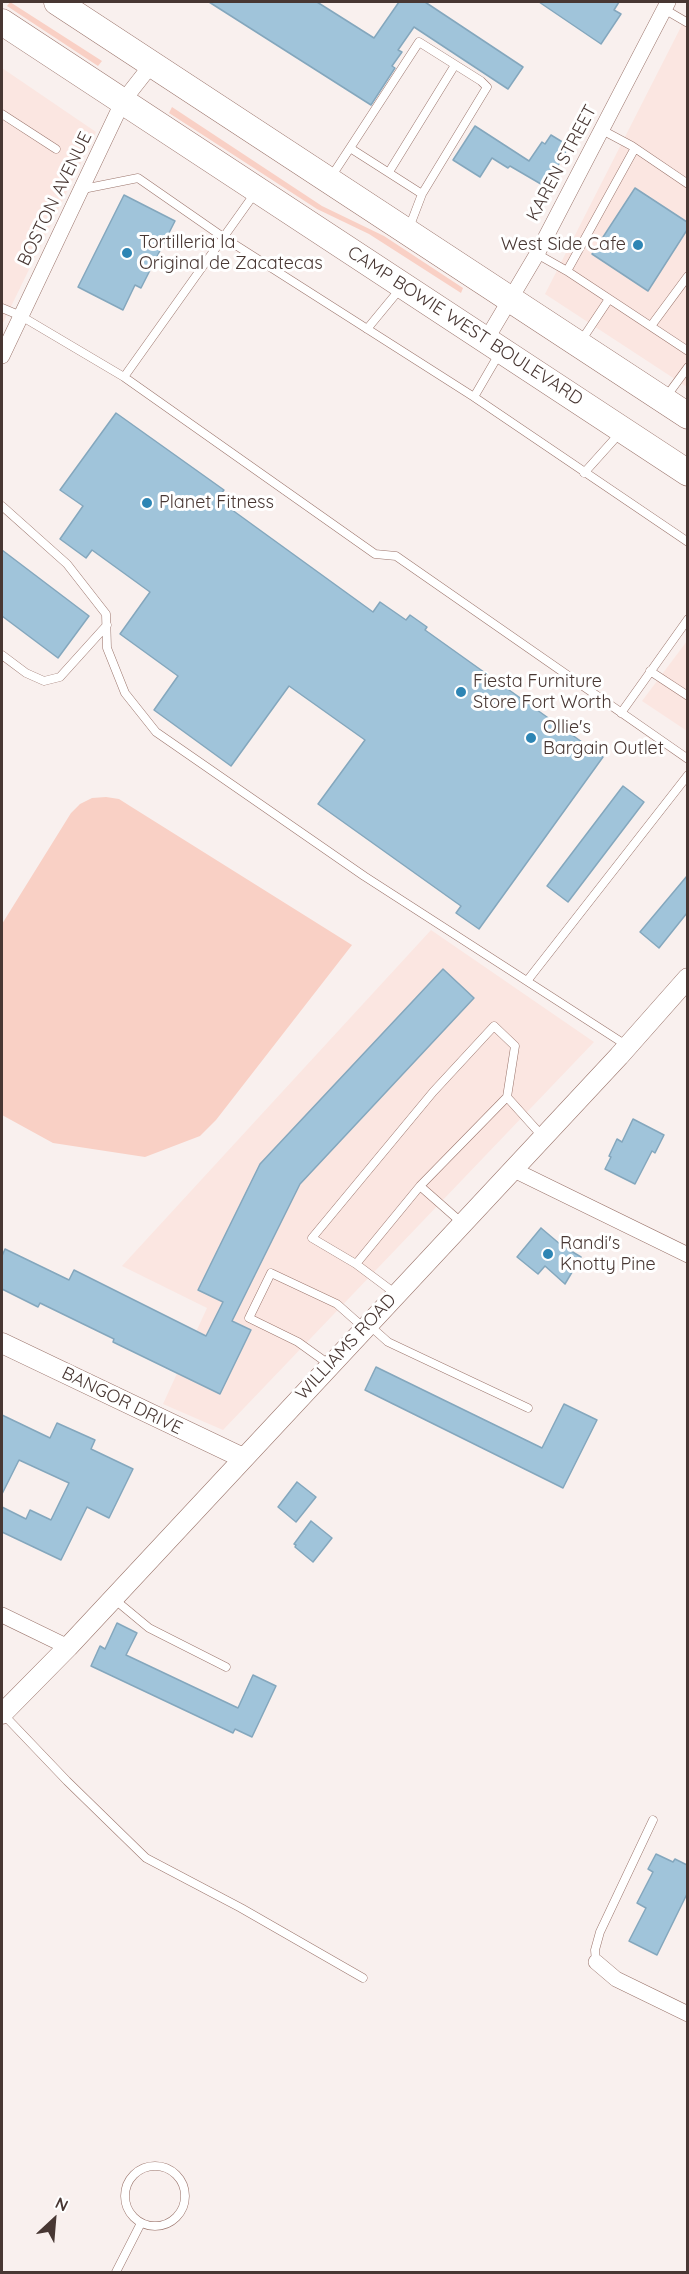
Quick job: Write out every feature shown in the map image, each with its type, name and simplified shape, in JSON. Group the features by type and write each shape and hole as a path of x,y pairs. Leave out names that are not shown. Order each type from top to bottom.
{"main road":[{"path":"63,3 687,416"},
{"name":"CAMP BOWIE WEST BOULEVARD","path":"2,22 687,473"}],"street":[{"name":"KAREN STREET","path":"494,345 511,300 666,5"},
{"name":"BOSTON AVENUE","path":"2,356 123,101 152,64"},
{"name":"WILLIAMS ROAD","path":"2,1714 68,1647 628,1046 687,978"},
{"path":"512,1169 687,1255"},
{"name":"BANGOR DRIVE","path":"2,1343 243,1458"},
{"path":"2,1615 68,1647"},
{"path":"596,1962 616,1979 687,2014"}],"lane":[{"path":"666,5 687,23"},
{"path":"329,180 419,42 481,81 488,87 422,195 407,232"},
{"path":"389,172 455,65"},
{"path":"2,114 56,149"},
{"path":"602,129 635,148 687,184"},
{"path":"350,148 422,195"},
{"path":"567,272 635,148"},
{"path":"82,189 138,178 223,237 474,397 687,542"},
{"path":"124,377 257,190"},
{"path":"537,254 687,351"},
{"path":"651,327 687,276"},
{"path":"367,329 403,286"},
{"path":"579,345 609,299"},
{"path":"2,308 21,316 124,377 375,554 396,556 687,759"},
{"path":"474,397 494,345"},
{"path":"664,401 687,367"},
{"path":"584,473 623,430"},
{"path":"2,506 67,564 106,614 107,648 125,693 156,732 364,876 628,1046"},
{"path":"621,712 687,619"},
{"path":"2,655 26,672 44,681 60,677 107,625"},
{"path":"651,671 687,696"},
{"path":"526,981 687,775"},
{"path":"356,1264 420,1186 507,1097 515,1046 494,1026 433,1092 312,1238 356,1264 396,1294"},
{"path":"507,1097 543,1137"},
{"path":"420,1186 462,1222"},
{"path":"330,1365 298,1342 249,1318 271,1273 337,1304 388,1342 528,1408"},
{"path":"113,1598 150,1628 226,1666"},
{"path":"2,1714 146,1858 241,1908 363,1978"},
{"path":"596,1962 600,1932 653,1820"},
{"path":"153,2166 172,2171 179,2178 183,2187 185,2197 183,2207 170,2222 160,2226 141,2223 127,2209 124,2199 129,2180 144,2168 153,2166"},
{"path":"116,2272 141,2223"}],"shaded area":[{"path":"10,2 102,61 98,66 7,6"},
{"path":"687,15 687,387 545,294"},
{"path":"2,68 96,132 2,325"},
{"path":"172,107 322,206 384,236 463,288 461,293 369,234 317,209 169,113"},
{"path":"687,641 687,731 642,701"},
{"path":"92,798 119,799 352,945 216,1120 200,1136 145,1157 53,1143 2,1115 2,924 71,813 80,804"},
{"path":"431,930 594,1042 223,1430 163,1404 207,1308 122,1266"}],"building":[{"path":"209,2 317,2 374,38 399,2 425,2 523,67 508,89 414,27 398,50 402,52 392,66 395,68 371,105"},
{"path":"539,2 619,2 614,10 621,14 601,44"},
{"path":"475,126 529,161 542,142 545,144 551,135 569,146 546,187 492,158 480,177 453,160"},
{"name":"West Side Cafe","path":"635,188 687,222 687,230 648,291 592,254"},
{"name":"Tortilleria la Original de Zacatecas","path":"124,195 175,221 141,288 135,285 123,310 78,287"},
{"path":"116,413 224,490 217,499 373,612 380,602 406,620 410,615 427,627 425,630 603,757 479,929 456,913 461,906 318,804 365,740 289,686 231,766 154,710 178,676 120,634 150,592 92,550 86,558 60,539 83,506 60,490"},
{"path":"2,550 89,616 58,658 2,616"},
{"path":"623,786 644,802 568,902 547,886"},
{"path":"687,876 687,913 659,948 640,932"},
{"path":"443,969 474,998 300,1184 232,1321 251,1330 220,1394 113,1342 114,1339 40,1303 38,1307 2,1289 2,1256 5,1249 69,1280 74,1270 206,1336 223,1302 198,1290 260,1164"},
{"path":"633,1119 664,1135 655,1153 652,1151 635,1184 605,1169 617,1139 622,1142"},
{"name":"Randi's Knotty Pine","path":"541,1228 561,1245 581,1257 565,1284 545,1266 538,1274 517,1257"},
{"path":"376,1367 542,1448 564,1404 597,1420 563,1488 365,1390"},
{"path":"2,1415 50,1438 57,1423 95,1440 91,1449 133,1469 109,1518 87,1507 61,1560 2,1532 2,1507 26,1519 30,1510 51,1520 69,1483 19,1460 2,1494"},
{"path":"297,1482 316,1497 296,1522 278,1507"},
{"path":"311,1521 332,1538 313,1562 294,1544"},
{"path":"117,1623 137,1633 126,1655 238,1708 253,1675 276,1686 252,1737 235,1729 233,1733 91,1666 100,1646 105,1649"},
{"path":"656,1854 673,1862 675,1859 687,1865 687,1894 657,1955 629,1941 646,1908 637,1903 653,1872 648,1869"}],"place":[{"name":"West Side Cafe","path":"638,245"},
{"name":"Tortilleria la Original de Zacatecas","path":"127,253"},
{"name":"Planet Fitness","path":"147,503"},
{"name":"Fiesta Furniture Store Fort Worth","path":"461,692"},
{"name":"Ollie's Bargain Outlet","path":"531,738"},
{"name":"Randi's Knotty Pine","path":"548,1254"}]}
